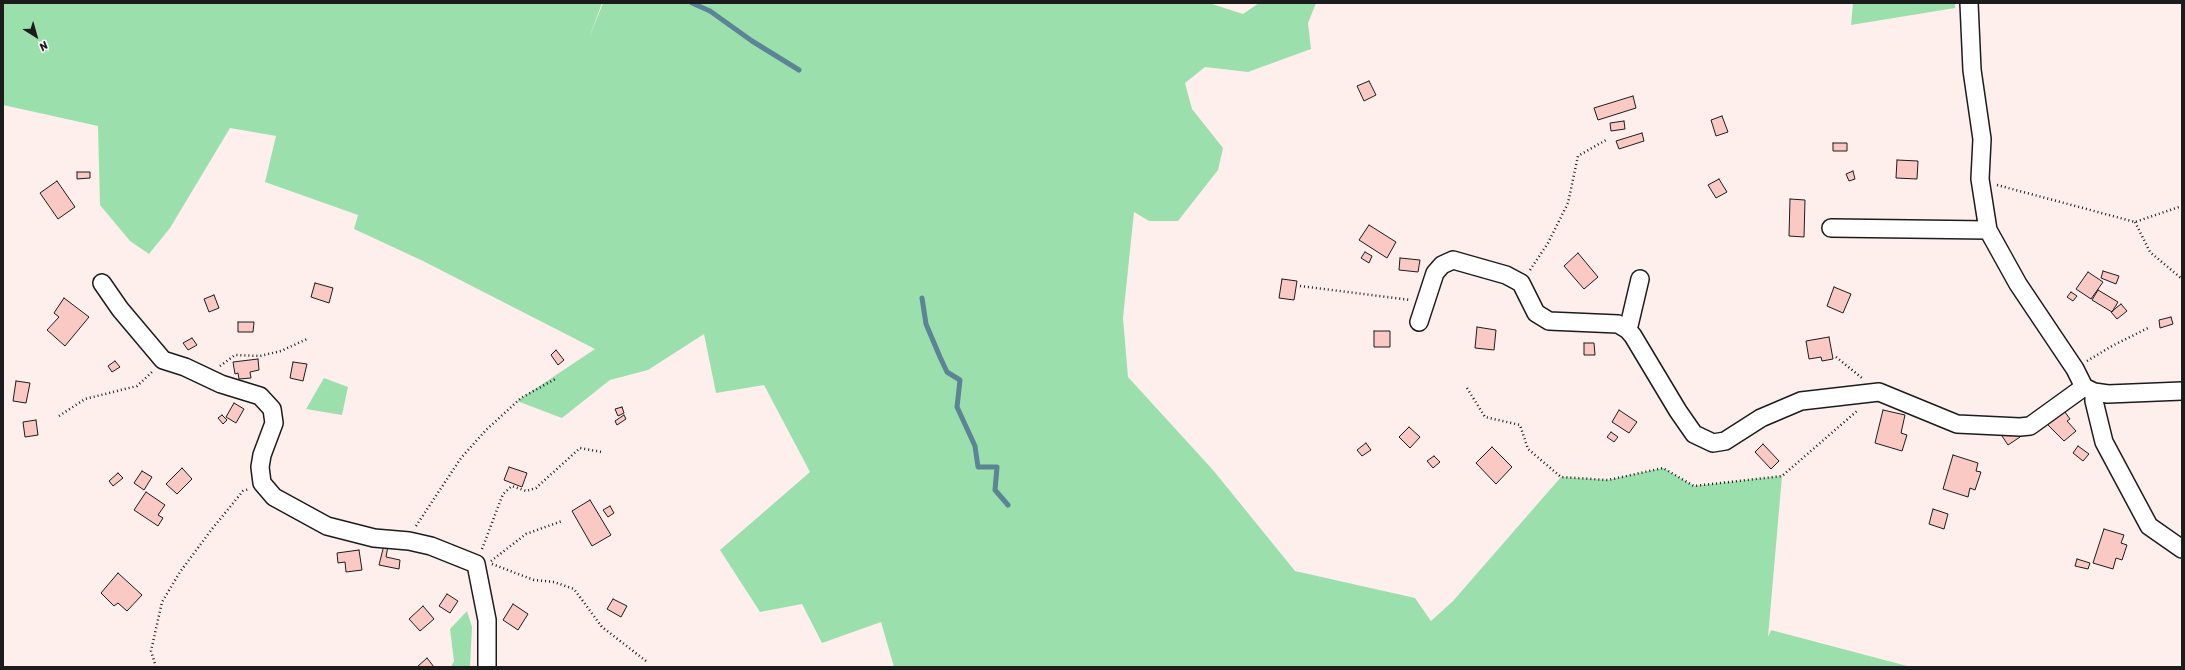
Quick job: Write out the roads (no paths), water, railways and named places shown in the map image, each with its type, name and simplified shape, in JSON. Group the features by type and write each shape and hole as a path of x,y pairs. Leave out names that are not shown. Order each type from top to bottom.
{"street":[{"path":"1969,3 1972,70 1982,139 1980,179 1988,230 2018,284 2089,390 2104,442 2149,526 2182,549"},
{"path":"1831,228 1988,230"},
{"path":"1419,322 1427,302 1435,273 1442,265 1453,260 1506,275 1521,283 1536,313 1549,321 1618,324 1628,330 1634,336 1678,411 1694,434 1713,443 1725,441 1761,418 1801,401 1879,392 1957,424 2020,428 2030,426 2089,390 2108,394 2182,391"},
{"path":"1628,330 1640,279"},
{"path":"102,283 120,309 163,360 207,376 221,384 260,396 272,409 274,423 262,455 260,467 262,483 274,497 327,526 374,538 409,541 431,546 476,564 487,620 487,667"}],"waterway":[{"path":"692,3 710,11 752,41 799,70"},
{"path":"922,298 926,324 940,357 947,372 960,380 957,407 975,446 978,467 997,467 995,490 1008,505"}]}
